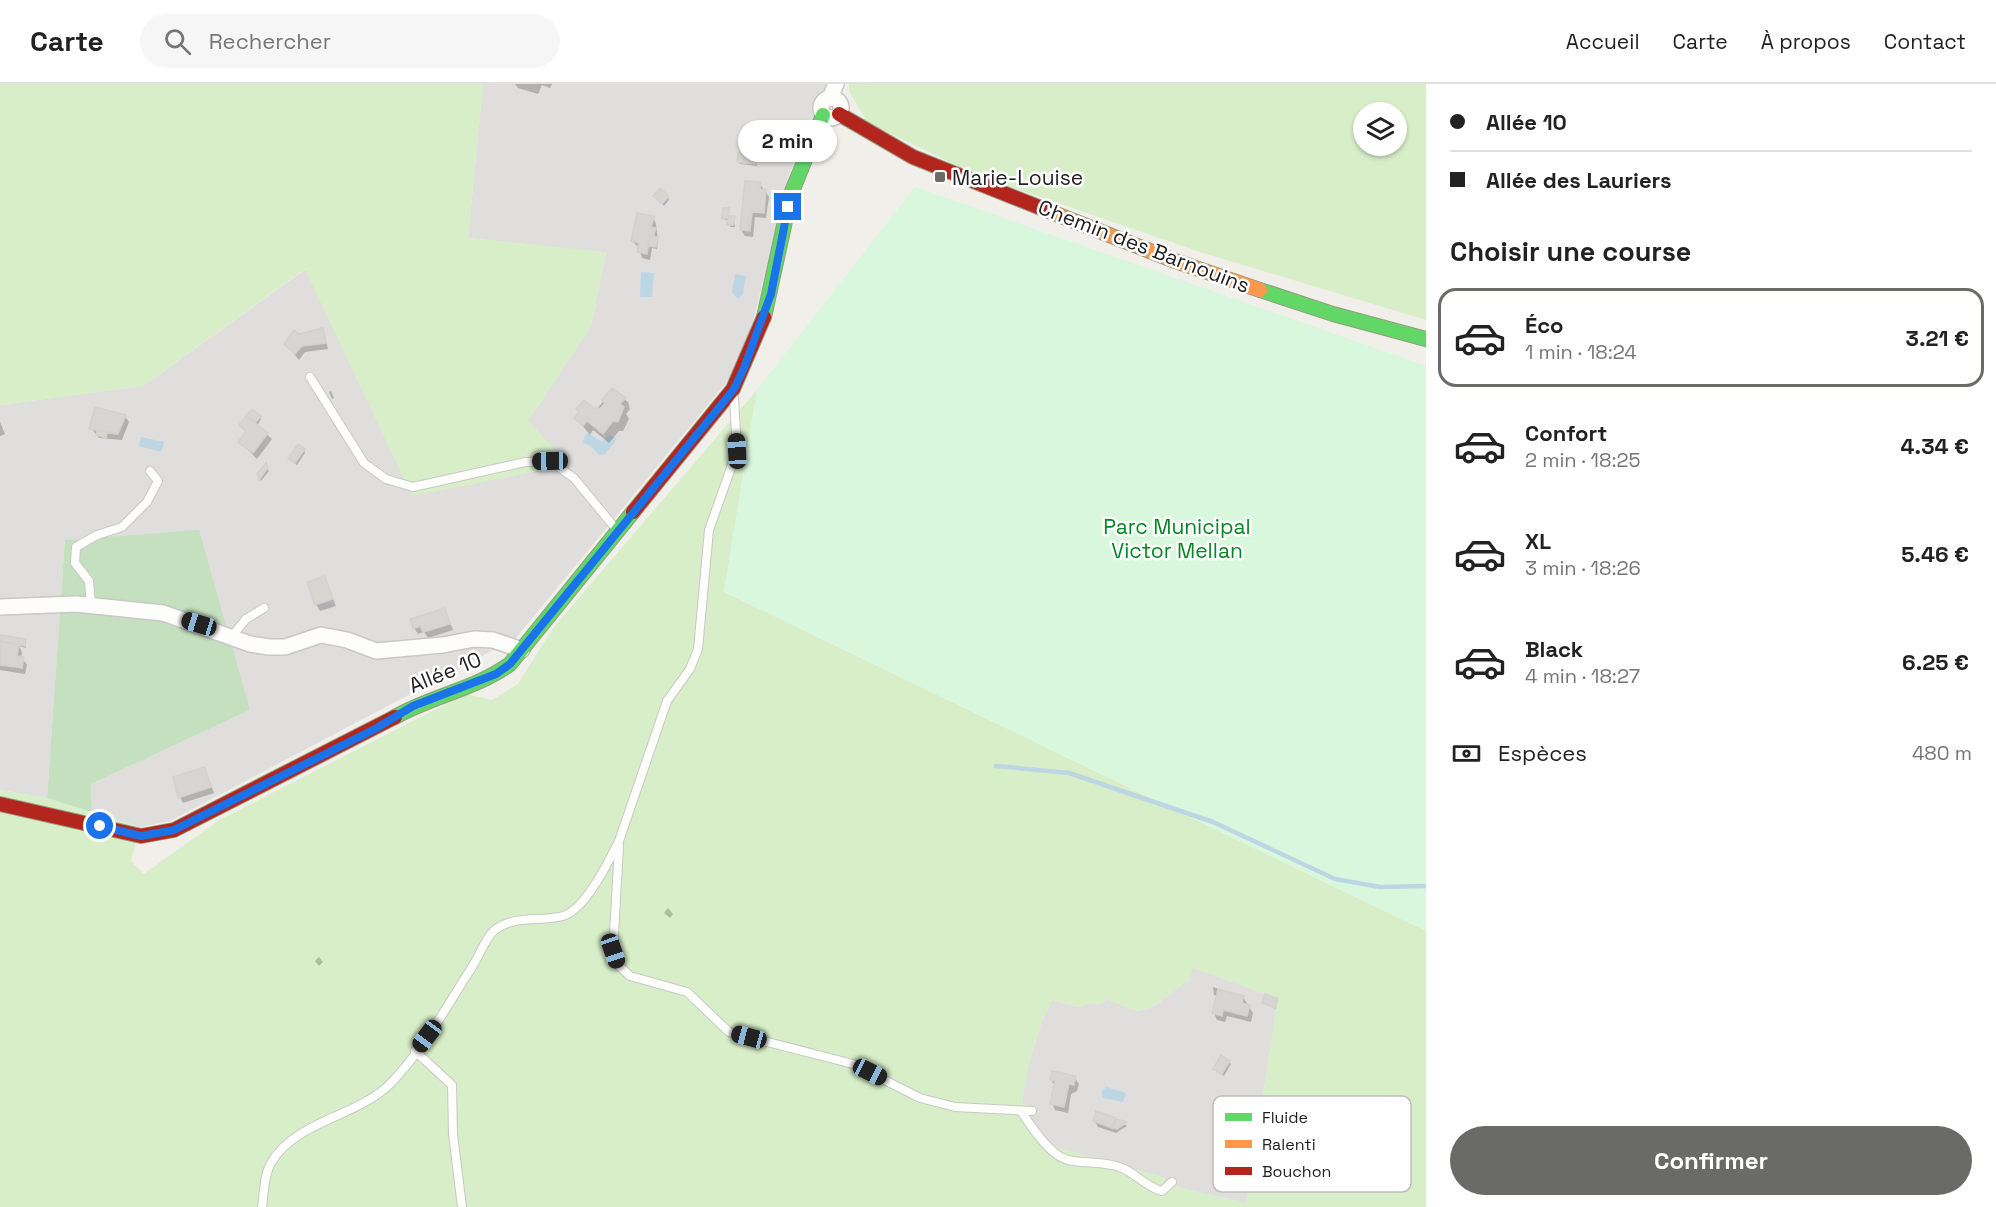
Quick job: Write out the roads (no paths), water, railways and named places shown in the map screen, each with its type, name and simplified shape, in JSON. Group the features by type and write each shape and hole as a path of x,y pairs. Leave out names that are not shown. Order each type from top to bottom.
{"street":[{"path":"833,91 839,102 839,114 831,119 823,115 822,104 833,91"},
{"name":"Chemin des Barnouins","path":"839,114 913,157 1175,261 1313,307 1426,339"},
{"name":"Allée 10","path":"0,804 141,836 174,830 375,729 413,706 496,674 522,650 734,389 771,294 783,223 796,176 808,142 823,115"},
{"path":"0,607 90,605 163,613 250,644 269,647 285,647 321,635 347,640 376,651 443,645 474,639 493,640 522,650"}],"lane":[{"path":"310,377 364,463 386,479 413,487 525,462 550,461 574,478 619,533"},
{"path":"262,1207 271,1164 280,1151 298,1136 382,1092 415,1051 495,929 517,921 564,916 582,902 609,862 619,841 667,701 690,669 698,649 709,530 737,451 734,389"},
{"path":"90,605 89,581 75,563 76,546 97,535 122,527 147,502 158,481 150,471"},
{"path":"232,636 246,619 264,608"},
{"path":"619,841 613,951 618,965 630,976 687,992 729,1032 853,1064 920,1098 955,1107 1032,1111"},
{"path":"415,1051 452,1085 453,1134 461,1206"},
{"path":"1021,1111 1033,1130 1066,1160 1116,1166 1133,1173 1157,1190 1162,1191 1172,1182"}],"water":[{"path":"641,272 654,273 652,297 640,297"},
{"path":"735,274 746,276 743,294 738,299 732,292"},
{"path":"588,433 602,442 610,435 617,439 605,454 599,455 591,446 583,443"},
{"path":"141,437 164,442 161,452 139,446"},
{"path":"1106,1087 1126,1093 1123,1102 1103,1098 1101,1092"}],"waterway":[{"path":"996,766 1069,773 1213,822 1335,879 1380,887 1426,886"}],"place":[{"name":"Marie-Louise","path":"940,177"}],"park label":[{"name":"Parc Municipal Victor Mellan","path":"1177,538"}]}
